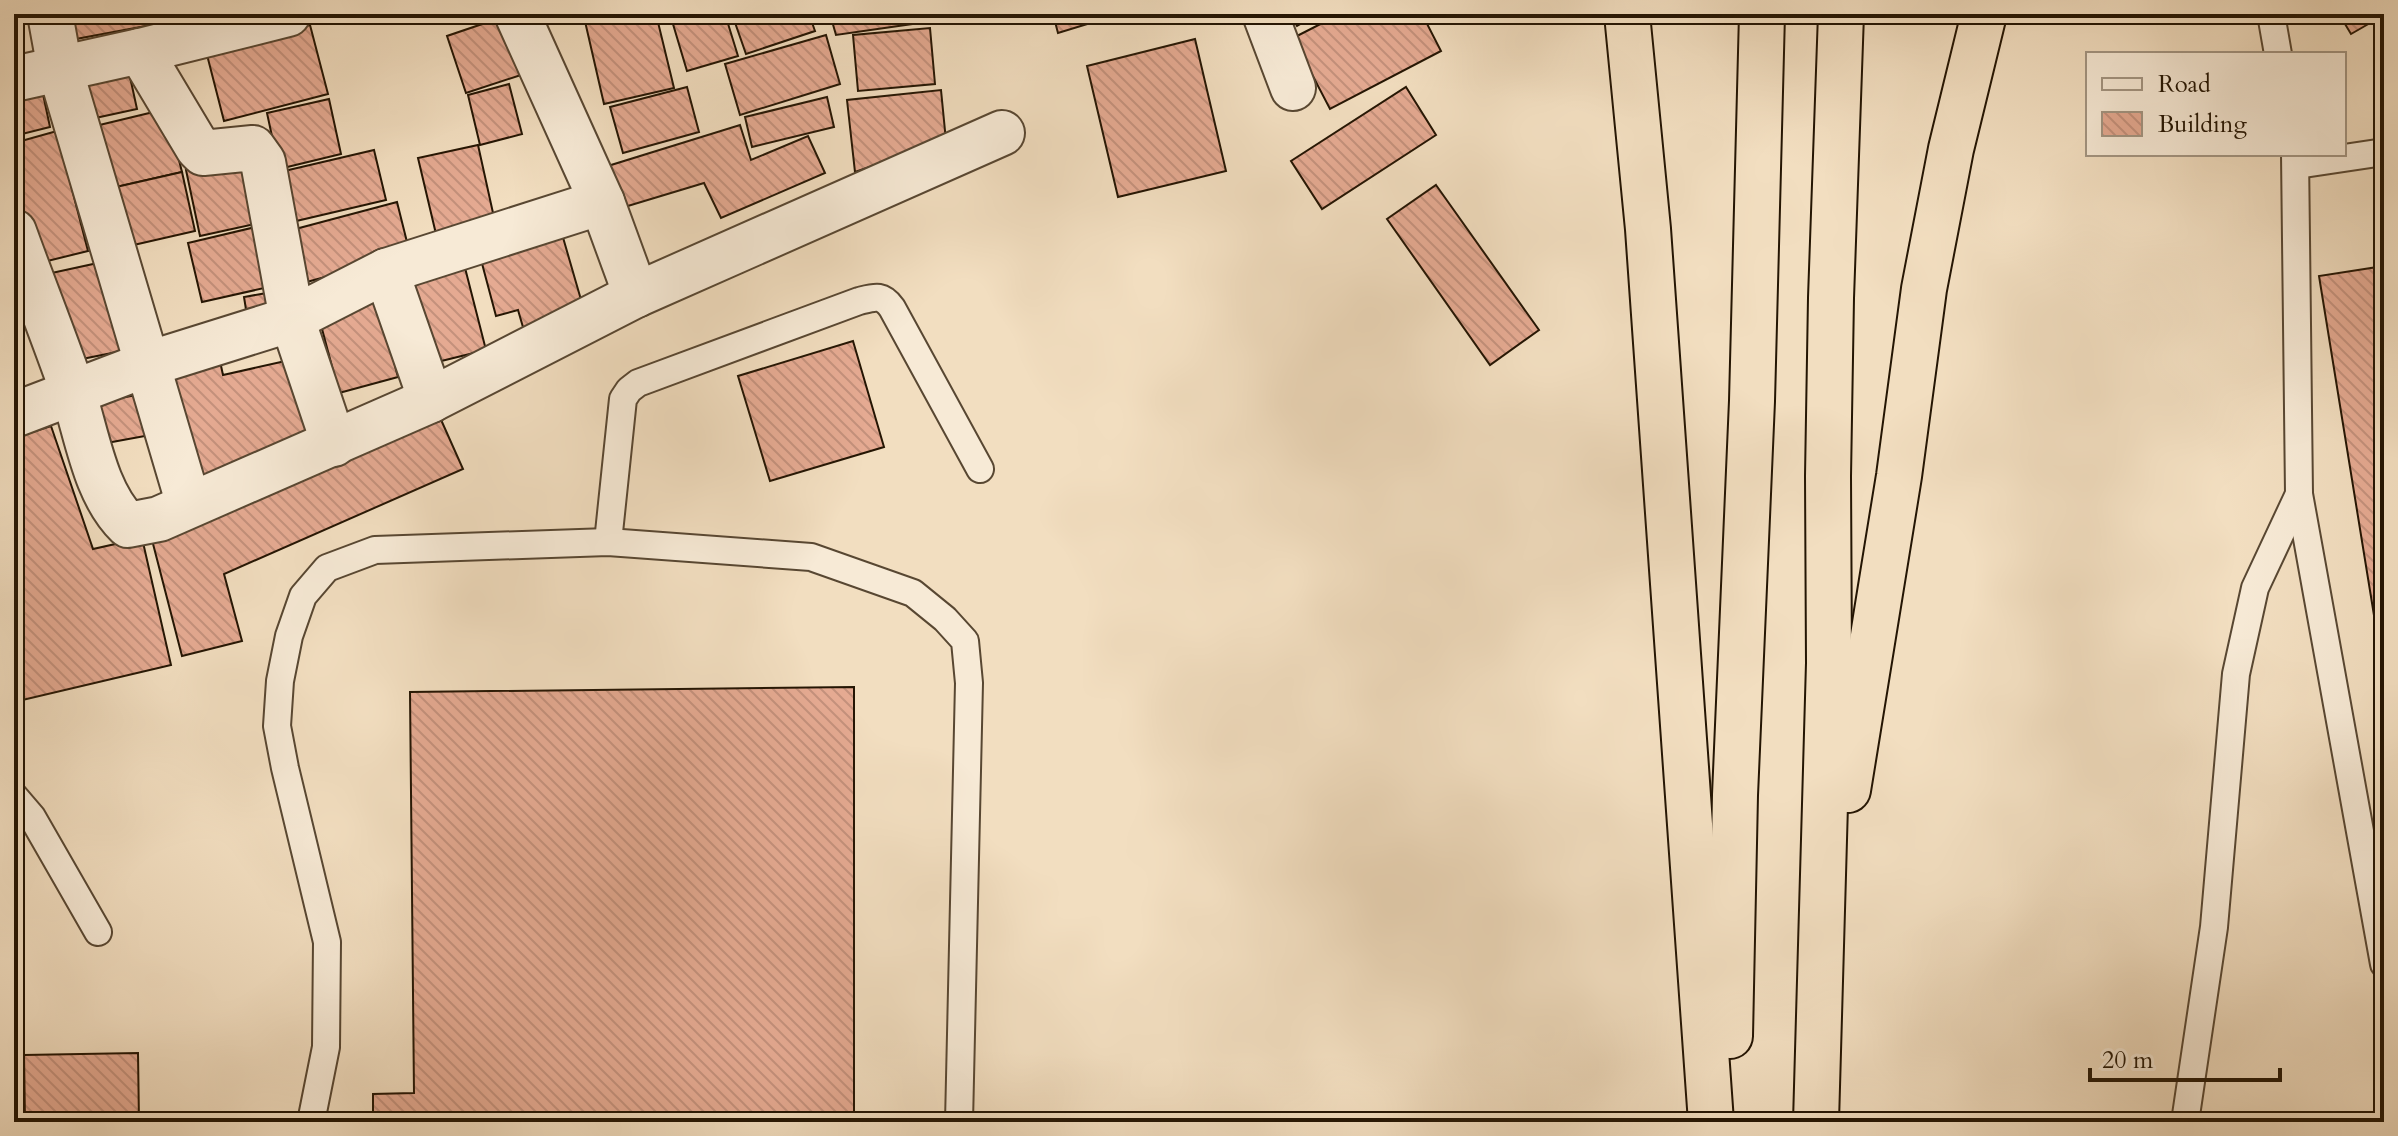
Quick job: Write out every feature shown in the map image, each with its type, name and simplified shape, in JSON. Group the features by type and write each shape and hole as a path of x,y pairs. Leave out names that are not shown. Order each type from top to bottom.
{"highway":[{"path":"1729,1122 1735,795 1752,401 1762,14"},
{"path":"1816,1122 1829,663 1831,298 1841,14"},
{"path":"1821,950 1899,476 1924,289 1951,149 1984,14"},
{"path":"1627,15 1648,229 1711,1122"}],"street":[{"path":"50,14 60,69 145,365 189,505"},
{"path":"517,14 602,202 636,295"},
{"path":"1265,14 1293,88"},
{"path":"14,79 282,15"},
{"path":"140,51 203,153 253,148 263,162 292,319 334,444"},
{"path":"14,232 114,512 128,525 159,519 334,444 431,400 636,295 1002,133"},
{"path":"14,415 145,365 292,319 386,271 602,202"},
{"path":"386,271 431,400"}],"lane":[{"path":"2271,14 2278,52"},
{"path":"2346,155 2384,152"},
{"path":"2334,156 2296,159 2299,494 2384,964"},
{"path":"608,542 623,399 629,390 638,383 879,296 892,308 980,469"},
{"path":"2185,1122 2214,927 2236,674 2255,588 2299,494"},
{"path":"311,1122 326,1047 327,942 277,726 280,681 289,636 303,596 327,568 375,550 608,542 811,557 913,593 945,619 965,641 968,699 959,1122"},
{"path":"14,796 32,817 98,932"}],"building":[{"path":"60,14 144,14 146,26 65,41"},
{"path":"144,14 221,14 146,26"},
{"path":"512,14 530,72 466,93 447,36"},
{"path":"597,14 656,14 674,88 604,104 584,17"},
{"path":"670,14 725,14 738,56 687,71"},
{"path":"732,14 809,14 815,31 746,54"},
{"path":"830,14 927,14 926,22 836,35"},
{"path":"1053,14 1120,14 1058,33"},
{"path":"1290,14 1318,14 1297,26"},
{"path":"1340,14 1422,14 1441,51 1330,109 1293,38"},
{"path":"2339,14 2384,14 2384,15 2351,34"},
{"path":"310,25 328,94 224,121 206,51"},
{"path":"930,28 935,84 858,91 853,35"},
{"path":"826,35 840,84 740,115 725,64"},
{"path":"1195,39 1226,171 1118,197 1087,66"},
{"path":"127,63 137,109 86,120 75,74"},
{"path":"40,80 50,127 14,136 14,86"},
{"path":"509,84 522,134 480,145 468,95"},
{"path":"687,87 699,132 623,153 610,107"},
{"path":"1406,87 1436,135 1322,209 1291,161"},
{"path":"941,90 946,141 855,172 847,100"},
{"path":"827,97 834,127 752,147 745,117"},
{"path":"329,99 341,154 279,169 267,113"},
{"path":"166,109 182,172 103,190 87,128"},
{"path":"740,125 751,160 808,136 825,173 721,218 704,183 608,212 595,170"},
{"path":"57,131 88,251 27,266 14,214 14,143"},
{"path":"478,145 495,222 436,234 418,158"},
{"path":"374,150 386,200 292,222 280,172"},
{"path":"249,156 264,222 200,236 186,170"},
{"path":"182,172 195,231 116,249 103,190"},
{"path":"1436,185 1539,330 1490,365 1387,219"},
{"path":"397,202 410,254 303,283 288,231"},
{"path":"268,224 282,284 202,302 188,243"},
{"path":"562,234 586,317 525,334 518,310 496,316 480,256"},
{"path":"463,260 486,350 421,366 398,277"},
{"path":"107,261 127,350 67,362 47,274"},
{"path":"2384,266 2384,677 2319,276"},
{"path":"278,291 282,317 248,322 244,297"},
{"path":"376,294 398,377 339,393 317,310"},
{"path":"853,341 884,447 770,481 738,376"},
{"path":"218,352 223,375 299,358 318,441 185,482 160,365"},
{"path":"147,393 156,434 90,446 83,405"},
{"path":"438,413 463,469 224,574 242,641 182,656 151,536"},
{"path":"51,426 93,549 142,538 171,665 14,702 14,438"},
{"path":"854,687 854,1122 373,1122 373,1094 414,1093 410,692"},
{"path":"138,1053 139,1122 25,1122 24,1055"}]}
